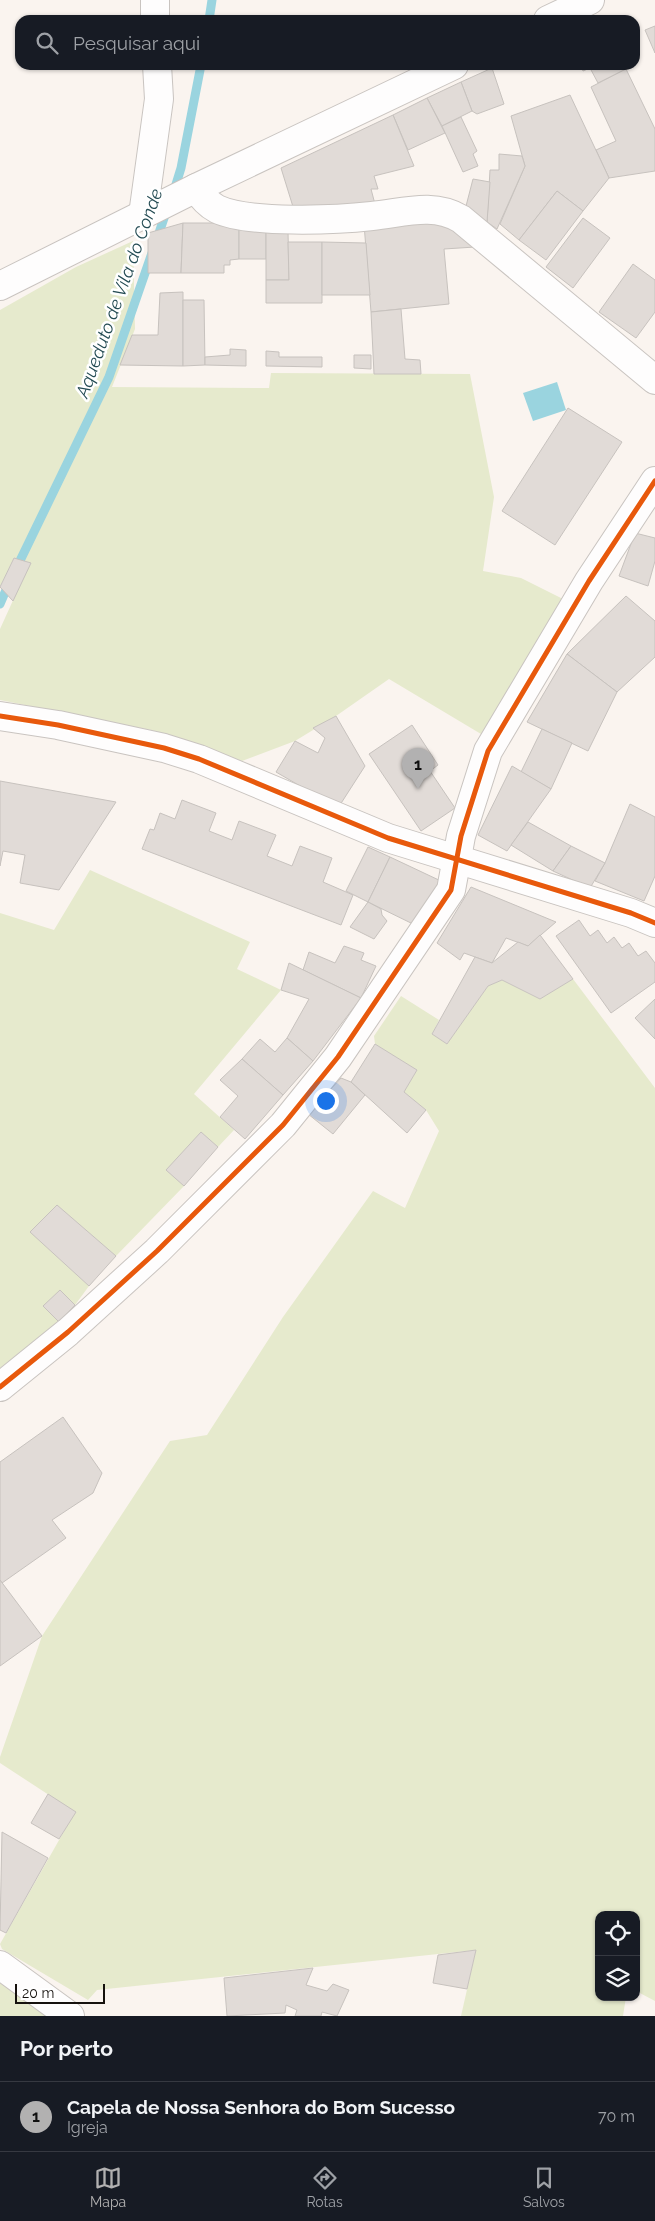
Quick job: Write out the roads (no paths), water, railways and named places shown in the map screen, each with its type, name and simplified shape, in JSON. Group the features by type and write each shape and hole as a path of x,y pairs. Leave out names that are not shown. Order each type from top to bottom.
{"street":[{"path":"155,0 156,15"},
{"path":"558,15 590,0"},
{"path":"143,214 159,99 158,70"},
{"path":"0,286 196,188 444,70"},
{"path":"196,188 202,197 216,209 264,218 300,220 338,218 432,208 450,212 461,218 655,380"},
{"path":"0,1387 68,1332 158,1251 283,1125 338,1057 451,890 455,876 456,858 470,803 488,751 589,581 655,481"},
{"path":"0,716 58,725 164,748 199,759 388,838 631,913 655,923"},
{"path":"0,1965 70,2016"}],"water":[{"path":"557,382 566,410 533,421 523,393"}],"waterway":[{"name":"Aqueduto de Vila do Conde","path":"210,15 212,0"},
{"name":"Aqueduto de Vila do Conde","path":"173,194 181,168 200,70"},
{"name":"Aqueduto de Vila do Conde","path":"157,239 167,209"},
{"name":"Aqueduto de Vila do Conde","path":"16,569 109,377 152,253"},
{"name":"Aqueduto de Vila do Conde","path":"0,604 9,583"}],"place":[{"name":"Capela de Nossa Senhora do Bom Sucesso","path":"418,789"}]}
